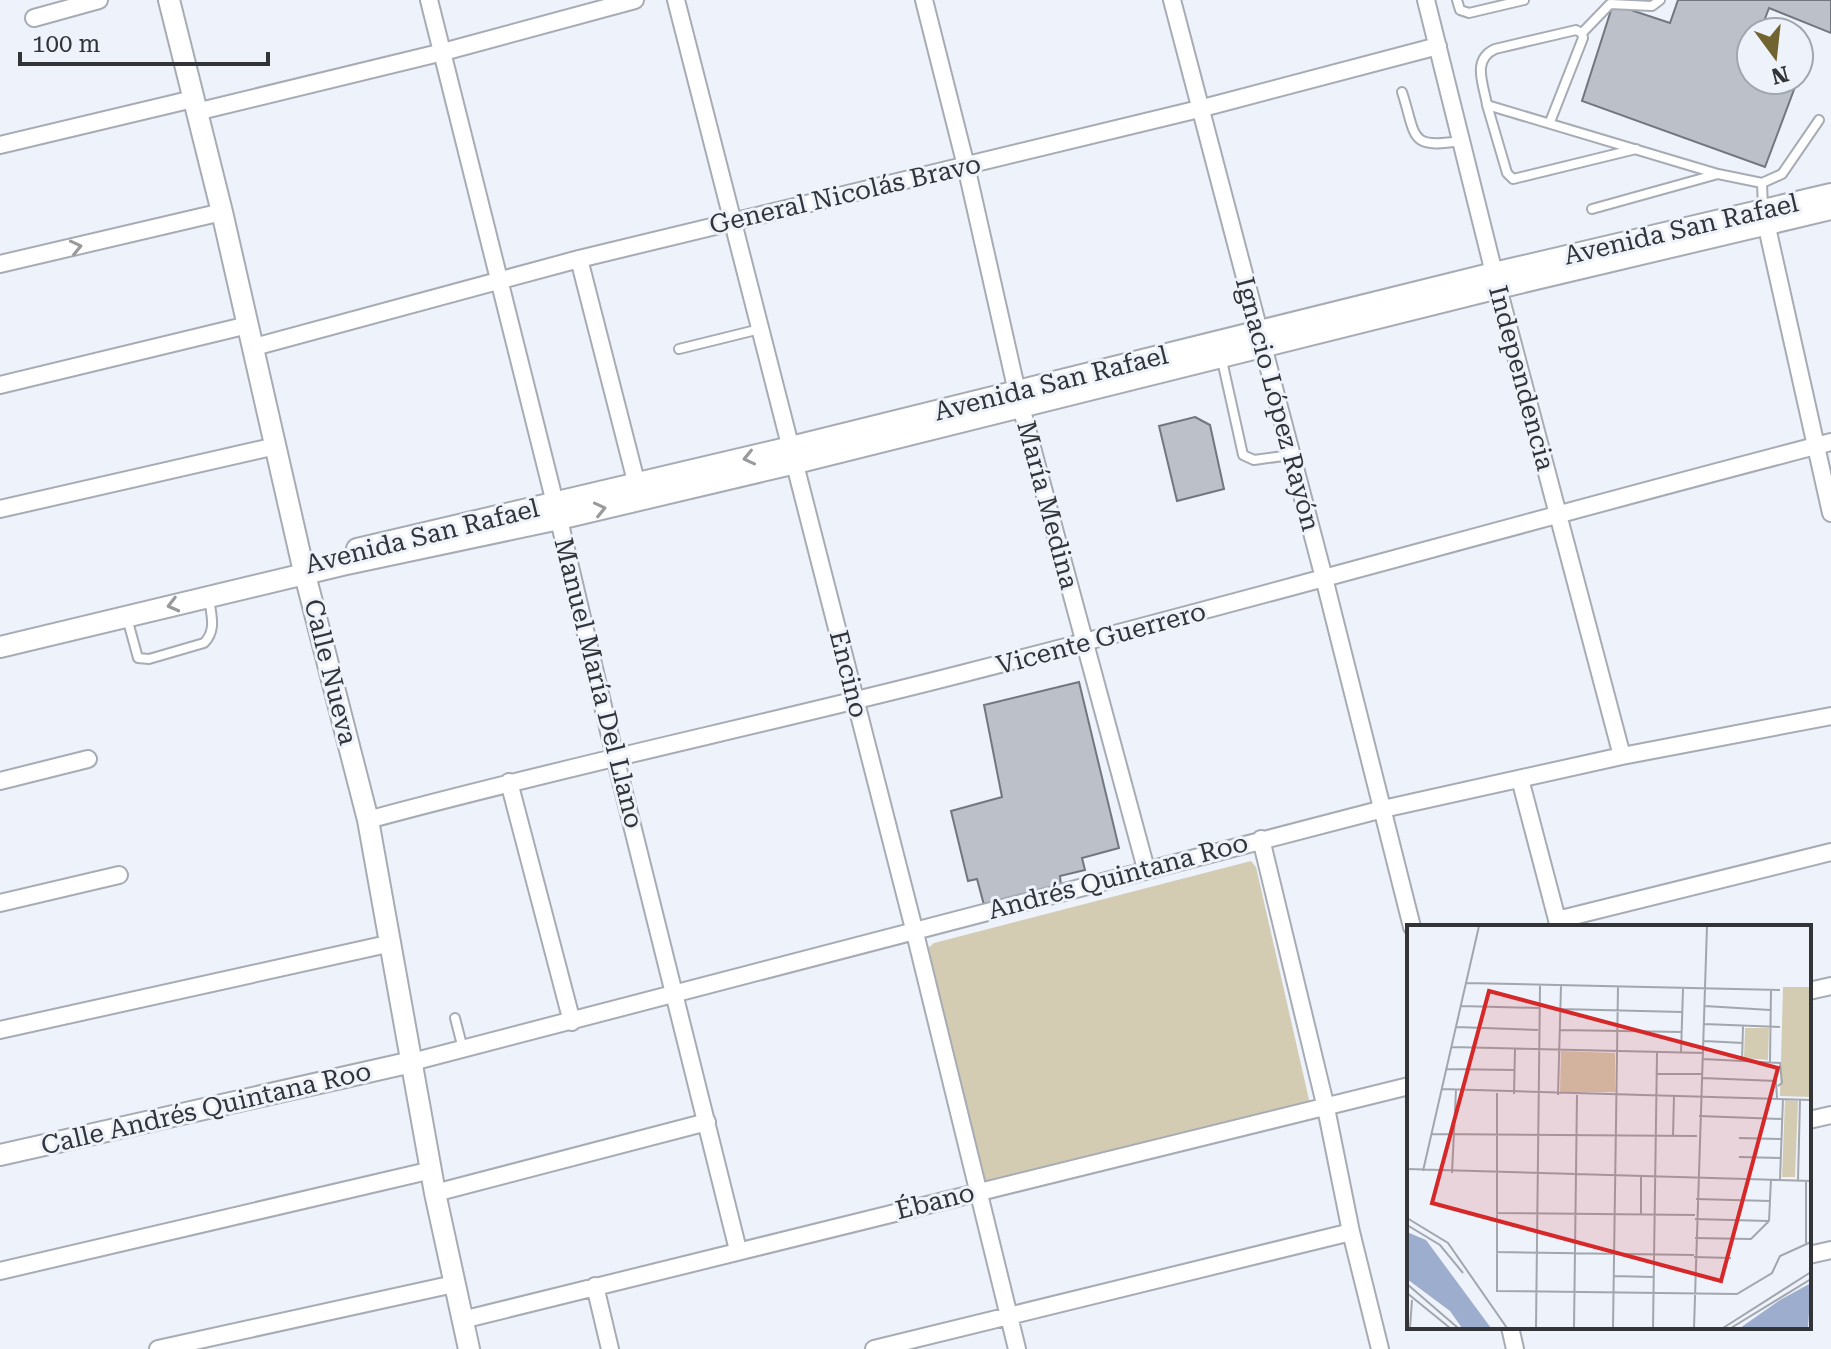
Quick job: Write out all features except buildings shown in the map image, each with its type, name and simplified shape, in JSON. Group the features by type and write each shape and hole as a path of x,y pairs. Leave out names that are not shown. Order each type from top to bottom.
{"street":[{"path":"34,18 99,0"},
{"name":"Calle Nueva","path":"169,0 222,212 304,568 368,820 435,1193 469,1349"},
{"name":"Manuel María Del Llano","path":"429,0 738,1250"},
{"path":"0,145 443,52 635,0"},
{"name":"Encino","path":"676,0 914,929 1017,1349"},
{"name":"María Medina","path":"924,0 966,166 1019,399 1146,869"},
{"name":"Ignacio López Rayón","path":"1172,0 1412,925"},
{"name":"Independencia","path":"1426,0 1496,280 1622,756"},
{"name":"General Nicolás Bravo","path":"254,347 579,259 1199,109 1438,46"},
{"name":"Avenida San Rafael","path":"0,647 276,580 304,568 793,455 1765,216 1831,194"},
{"name":"Avenida San Rafael","path":"1765,216 1831,209"},
{"path":"0,264 222,212"},
{"path":"1765,216 1824,443 1831,513"},
{"path":"579,259 638,492"},
{"path":"0,385 248,325"},
{"name":"Vicente Guerrero","path":"368,820 509,782 856,701 1086,642 1824,443"},
{"path":"0,509 276,446"},
{"name":"Andrés Quintana Roo","path":"412,1062 1383,809 1622,756 1831,716"},
{"path":"0,781 88,759"},
{"path":"1520,779 1558,924 1831,852"},
{"path":"509,782 572,1022"},
{"path":"1261,839 1380,1349"},
{"path":"0,903 119,875"},
{"path":"0,1030 392,943"},
{"path":"1811,991 1831,986"},
{"name":"Calle Andrés Quintana Roo","path":"0,1155 412,1062"},
{"name":"Ébano","path":"462,1320 1407,1087"},
{"path":"1811,1120 1831,1115"},
{"path":"435,1193 707,1122"},
{"path":"0,1271 432,1170"},
{"path":"874,1349 1351,1232"},
{"path":"1811,1255 1831,1250"},
{"path":"158,1349 224,1342 454,1284"},
{"path":"595,1286 610,1349"},
{"path":"1510,1329 1515,1349"}],"lane":[{"path":"1457,0 1460,10 1469,13 1524,0"},
{"path":"1582,33 1610,4 1652,6 1660,0"},
{"path":"1582,33 1576,30 1495,49 1486,54 1480,68 1487,105 1507,173 1513,179 1637,149"},
{"path":"1550,122 1583,38 1582,33"},
{"path":"1402,92 1417,137 1423,143 1431,146 1462,141"},
{"path":"1487,105 1718,174 1762,183 1782,174 1819,120"},
{"path":"1592,209 1718,174"},
{"path":"1762,183 1765,216"},
{"path":"679,349 761,329"},
{"path":"1220,349 1243,455 1254,460 1291,455"},
{"path":"126,617 138,658 149,659 204,643 213,629 209,597"},
{"path":"455,1018 463,1050"}],"shaded area":[{"path":"1251,861 1256,867 1310,1104 992,1184 985,1181 927,949 934,943"}]}
